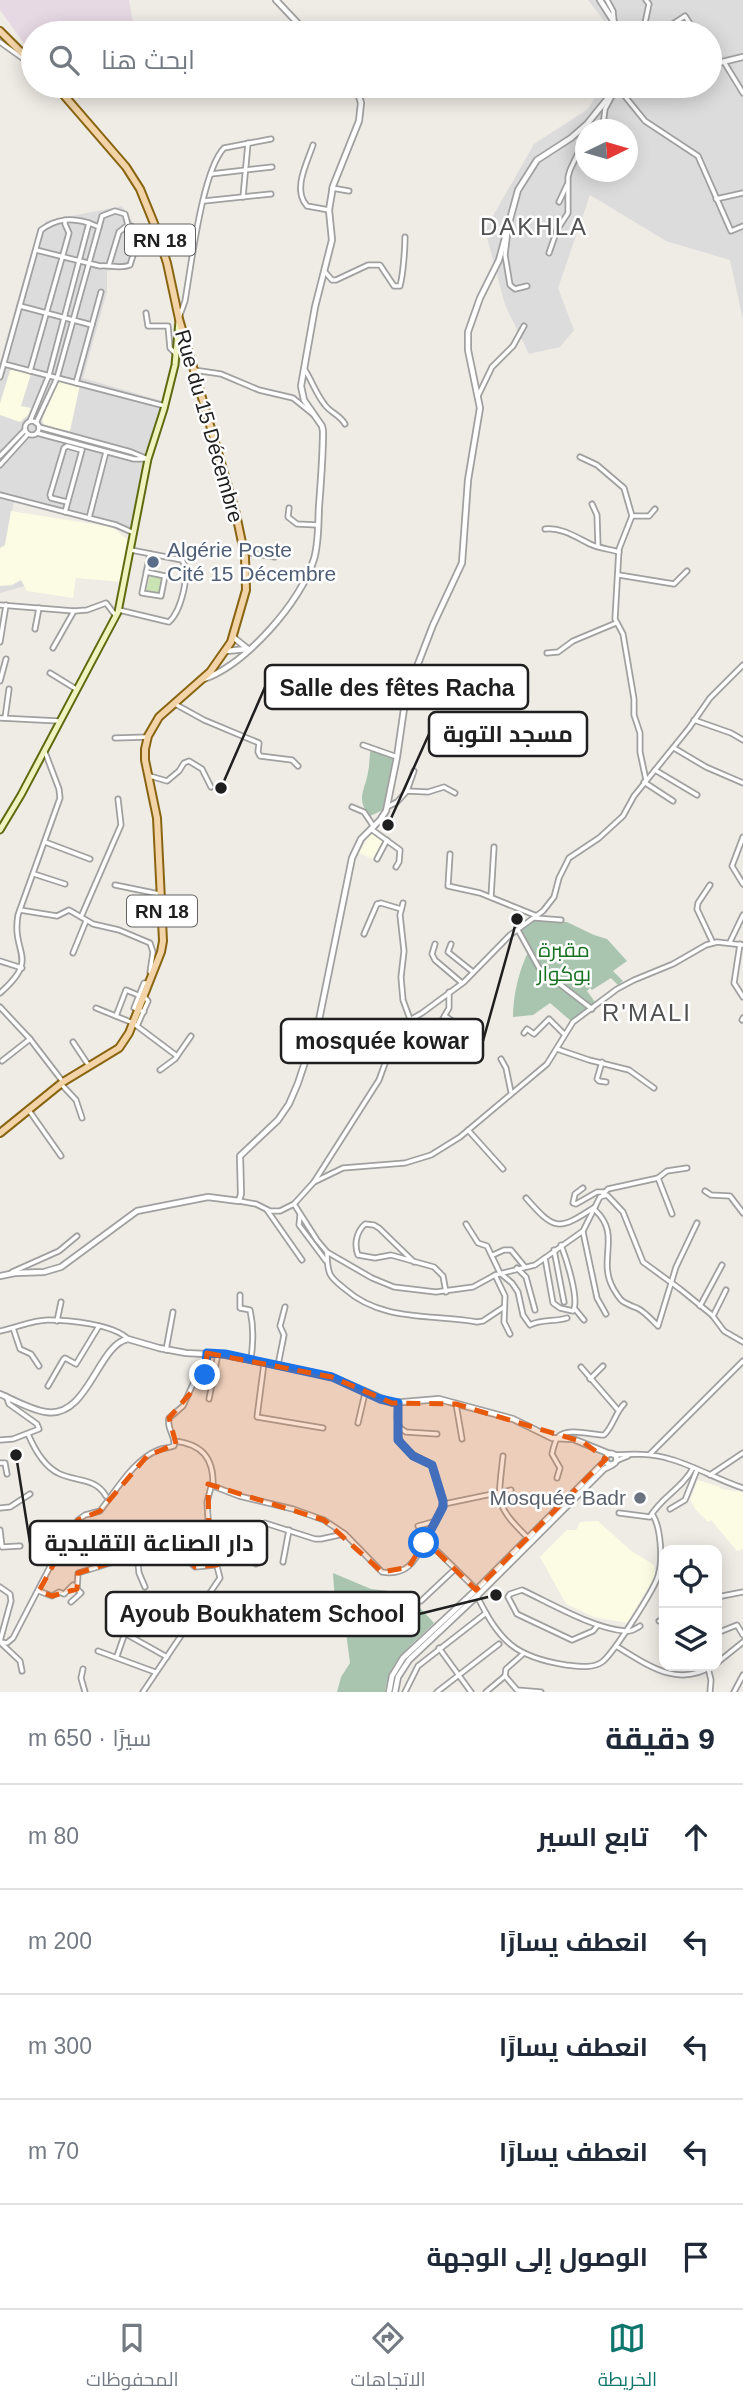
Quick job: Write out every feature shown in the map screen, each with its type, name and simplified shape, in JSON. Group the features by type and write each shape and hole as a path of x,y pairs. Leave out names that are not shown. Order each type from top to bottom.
{"main road":[{"path":"0,32 21,52"},
{"name":"Rue du 15 Décembre","path":"66,98 126,167 140,189 155,226 236,514 247,573 246,590 233,637 225,652 201,680 159,717 148,737"},
{"path":"0,830 118,614 148,459 165,406 177,355 179,318"},
{"name":"RN 18","path":"0,1133 62,1083 118,1048 135,1025 141,1011 141,995 149,983 163,941 157,818 145,760 148,737"}],"street":[{"path":"276,0 296,21"},
{"path":"600,0 613,21"},
{"path":"607,0 614,21"},
{"path":"645,21 649,4 646,0"},
{"path":"0,42 21,57"},
{"path":"743,57 724,62 743,93"},
{"path":"201,680 217,674 240,658 278,620 314,561 323,431 301,394 307,346 332,240 329,210 332,188 359,121 360,98"},
{"path":"239,1201 240,1156 278,1120 298,1083 319,1020 352,858 356,846 387,807 406,695 433,625 462,563 468,480 479,423 478,396 468,350 468,332 480,298 499,260 517,190 537,160 587,124 610,98"},
{"path":"604,119 605,109 612,98"},
{"path":"626,98 645,121 698,156 731,231 743,226"},
{"path":"179,318 185,301 203,202 216,159 224,148 271,139"},
{"path":"243,197 248,143"},
{"path":"313,145 300,185 300,196 307,206 329,210"},
{"path":"559,202 575,160"},
{"path":"211,174 272,167"},
{"path":"549,253 553,239 568,214 568,183"},
{"path":"332,188 349,191"},
{"path":"716,199 743,193"},
{"path":"203,202 271,194"},
{"path":"37,433 37,425 57,378 102,216 115,211 125,215 128,225"},
{"path":"0,377 41,230 53,221 74,219 99,227"},
{"path":"30,371 69,233 65,220"},
{"path":"0,465 27,432 26,424 30,421 49,376 89,223"},
{"path":"36,250 88,264 125,267 130,265 139,236 135,228 128,225"},
{"path":"109,265 119,232 128,225"},
{"path":"508,226 509,239 505,255 510,285 515,289 527,286"},
{"path":"325,272 332,280 336,280 368,265 380,265 394,286 400,286 406,248 405,237"},
{"path":"76,383 101,292"},
{"path":"20,306 92,325"},
{"path":"146,313 148,326 168,326 170,348 177,355"},
{"path":"478,396 492,367 513,346 524,326"},
{"path":"4,364 165,406"},
{"path":"194,370 221,374 259,390 293,398 316,416"},
{"path":"305,370 319,397 345,424"},
{"path":"30,421 148,459"},
{"path":"0,456 27,432 82,448"},
{"path":"68,502 51,498 50,495 64,448 67,446 148,459"},
{"path":"65,512 82,448"},
{"path":"89,518 106,452"},
{"path":"580,457 597,465 624,488 632,516 619,552 616,623 623,634 634,699 634,715 640,733 645,781 673,801"},
{"path":"0,495 116,525 134,533"},
{"path":"592,504 597,515 598,547"},
{"path":"289,508 288,517 297,524 318,525"},
{"path":"632,516 649,516 655,509"},
{"path":"545,529 565,532 598,547 619,552"},
{"path":"0,642 3,605 74,611 87,610 106,603 118,614 169,622 180,606 185,564 182,560 131,550"},
{"path":"244,552 275,557"},
{"path":"146,572 165,576 161,596 142,593 146,572 150,554"},
{"path":"618,575 674,584 687,572"},
{"path":"35,629 39,608"},
{"path":"53,648 74,611"},
{"path":"547,653 558,652 573,641 616,623"},
{"path":"233,637 249,649"},
{"path":"225,652 249,649"},
{"path":"225,652 240,658"},
{"path":"0,681 6,659"},
{"path":"0,1276 44,1272 61,1267 137,1211 208,1196 256,1204 266,1209 280,1210 294,1204 314,1182 379,1080 403,1024 462,983 554,897 559,878 569,858 599,838 623,816 645,781 674,748 710,698 743,665"},
{"path":"50,673 76,689"},
{"path":"9,690 3,718 59,721"},
{"path":"174,703 204,720 259,743 260,756 292,760 298,766"},
{"path":"694,720 743,740"},
{"path":"115,738 148,737"},
{"path":"363,745 397,757"},
{"path":"674,748 706,767 743,783"},
{"path":"0,993 22,968 24,960 16,926 60,798 57,782 44,750"},
{"path":"148,776 167,781 189,761 202,769 211,787"},
{"path":"655,770 697,795"},
{"path":"387,807 397,802 407,791 414,771"},
{"path":"407,791 428,792 444,787 455,793"},
{"path":"81,917 121,825 117,799"},
{"path":"352,807 364,811 372,828 400,850 397,867"},
{"path":"743,837 732,866 743,884"},
{"path":"377,859 387,840"},
{"path":"45,842 90,859"},
{"path":"491,897 495,848"},
{"path":"450,854 447,886 491,897 535,917 561,920"},
{"path":"33,874 65,884"},
{"path":"116,885 162,895"},
{"path":"709,885 697,909 713,943"},
{"path":"403,903 402,991 410,1019"},
{"path":"364,934 377,904 401,909"},
{"path":"20,910 57,916 69,910 86,921 119,930 150,943 153,952 149,983"},
{"path":"730,943 743,915"},
{"path":"74,953 86,921"},
{"path":"518,929 539,968 592,1009"},
{"path":"314,1182 355,1165 383,1165 421,1159 449,1145 547,1063 573,1022 634,980 713,943 741,944 734,983 743,997"},
{"path":"435,944 432,954 435,960 462,983"},
{"path":"451,944 448,952 473,972"},
{"path":"0,961 22,968"},
{"path":"116,1016 125,990 141,995"},
{"path":"444,1043 433,1036 451,1004 449,992"},
{"path":"0,1007 30,1039 76,1100 82,1118"},
{"path":"96,1008 135,1025 177,1056"},
{"path":"445,1016 479,1039"},
{"path":"524,1033 527,1029 534,1034 549,1019 564,1034"},
{"path":"160,1070 177,1056 191,1036"},
{"path":"2,1061 30,1039"},
{"path":"73,1042 89,1066"},
{"path":"556,1049 629,1070 654,1088"},
{"path":"501,1059 506,1068 511,1092"},
{"path":"602,1062 598,1081 606,1082"},
{"path":"29,1109 61,1156"},
{"path":"468,1130 503,1169"},
{"path":"294,1204 327,1252 372,1278 394,1287 411,1291 446,1292 473,1287 500,1273 536,1265 583,1231 603,1193 608,1189 657,1178 667,1171 687,1168"},
{"path":"657,1178 672,1214"},
{"path":"583,1188 575,1194 573,1203 597,1192 607,1195 622,1212 643,1262 713,1316 724,1331 743,1342"},
{"path":"705,1191 711,1195 730,1196 743,1213"},
{"path":"526,1198 549,1222 558,1224 567,1224 596,1208"},
{"path":"596,1208 609,1235 606,1263 609,1279 627,1306 639,1309 658,1326 676,1267 697,1223"},
{"path":"266,1209 302,1260"},
{"path":"300,1213 299,1225 328,1263"},
{"path":"414,1262 374,1225 365,1224 358,1231 358,1255 375,1258 391,1255 414,1262 434,1267 441,1273 446,1292"},
{"path":"466,1224 478,1243 487,1246 500,1273 515,1287 523,1315 530,1325 539,1321 551,1322 567,1318"},
{"path":"583,1231 597,1298 606,1314"},
{"path":"6,1275 59,1251 77,1236"},
{"path":"561,1245 566,1256 575,1309 584,1320"},
{"path":"493,1255 511,1250 526,1267"},
{"path":"554,1250 564,1302"},
{"path":"327,1252 333,1278 363,1303 406,1316 477,1322 504,1307"},
{"path":"545,1258 554,1305 573,1311 575,1309"},
{"path":"700,1306 722,1265"},
{"path":"517,1268 526,1277 535,1310"},
{"path":"495,1275 504,1293 504,1322 510,1334"},
{"path":"713,1316 726,1290"},
{"path":"240,1295 240,1308 250,1310 252,1320 254,1338 251,1360"},
{"path":"57,1321 61,1302"},
{"path":"278,1366 284,1335 280,1326 285,1307"},
{"path":"166,1350 173,1312"},
{"path":"0,1331 40,1321 100,1326 128,1339 166,1350 218,1354 332,1377 380,1399 398,1403 439,1399 513,1419 557,1438 573,1439 597,1449 614,1463"},
{"path":"47,1385 65,1358 76,1364 100,1326"},
{"path":"13,1328 20,1349 31,1354 39,1366"},
{"path":"0,1394 42,1411 57,1412 84,1392 113,1346 128,1339"},
{"path":"0,1642 7,1643 13,1638 55,1557 81,1517 100,1511 139,1463 156,1451 174,1446 168,1421 183,1406 193,1384 203,1378 207,1353"},
{"path":"209,1399 218,1354"},
{"path":"650,1454 743,1361"},
{"path":"264,1363 257,1417 323,1428"},
{"path":"590,1379 603,1366"},
{"path":"581,1367 618,1410"},
{"path":"358,1423 365,1393"},
{"path":"0,1440 38,1431 39,1426 9,1404 6,1396"},
{"path":"213,1486 324,1520 345,1534 378,1569 389,1573 409,1567 416,1560 444,1504 432,1465 418,1459 397,1437 398,1403"},
{"path":"456,1404 462,1439"},
{"path":"557,1478 560,1468 552,1454 557,1438 577,1433 604,1435 624,1404"},
{"path":"398,1423 406,1432 437,1434"},
{"path":"28,1434 46,1463 56,1473 89,1482 101,1488 106,1496"},
{"path":"143,1692 220,1578 211,1545 207,1508 213,1486 211,1468 201,1449 188,1442 174,1441"},
{"path":"709,1475 743,1452"},
{"path":"389,1692 392,1676 402,1658 478,1593 609,1457 650,1454 671,1459 743,1488"},
{"path":"395,1692 398,1677 409,1660 604,1469 629,1455"},
{"path":"503,1456 499,1493 503,1511 529,1538"},
{"path":"609,1457 614,1463"},
{"path":"0,1463 5,1463 7,1474"},
{"path":"670,1509 685,1500 695,1469"},
{"path":"619,1513 647,1518 695,1469"},
{"path":"444,1504 511,1490"},
{"path":"0,1508 9,1507 30,1494"},
{"path":"426,1542 478,1593 486,1613 509,1644 523,1654 551,1662 587,1667 604,1661 616,1646 659,1574 659,1525 652,1514"},
{"path":"418,1525 436,1521"},
{"path":"256,1564 265,1523 321,1539 345,1534"},
{"path":"73,1530 91,1524 109,1532"},
{"path":"0,1530 2,1547 20,1546"},
{"path":"283,1562 289,1530"},
{"path":"77,1589 78,1573 137,1554 153,1552 183,1556 195,1567 217,1565"},
{"path":"137,1554 139,1573 145,1587"},
{"path":"421,1601 456,1569"},
{"path":"39,1591 52,1596 58,1592 64,1594 73,1585 81,1593 71,1602"},
{"path":"0,1587 9,1594 10,1601 0,1642"},
{"path":"598,1625 593,1631 572,1640 516,1614 508,1597 522,1590 598,1625 625,1632 640,1626"},
{"path":"722,1596 743,1592"},
{"path":"405,1692 416,1668 486,1613"},
{"path":"110,1625 167,1657"},
{"path":"722,1631 734,1625 743,1632"},
{"path":"117,1656 125,1633"},
{"path":"0,1642 20,1661 22,1671"},
{"path":"722,1659 743,1642"},
{"path":"437,1692 499,1644"},
{"path":"616,1646 659,1668"},
{"path":"439,1648 471,1692"},
{"path":"98,1651 156,1672"},
{"path":"486,1692 505,1676 506,1669 523,1654"},
{"path":"83,1669 81,1678 85,1692"},
{"path":"666,1671 678,1676 703,1671"},
{"path":"709,1692 712,1685 710,1671"},
{"path":"734,1692 743,1675"},
{"path":"505,1676 517,1690 541,1692"}],"highlighted area":[{"path":"207,1353 332,1377 392,1403 456,1404 583,1442 606,1459 476,1590 425,1540 409,1567 382,1572 324,1520 208,1484 209,1535 217,1565 195,1567 187,1557 146,1552 78,1573 77,1589 52,1596 39,1591 78,1520 100,1511 147,1456 176,1444 169,1418 205,1376"}],"shaded area":[{"path":"0,0 129,0 133,21 21,21 21,39 0,10"},
{"path":"588,0 743,0 743,320 730,260 666,241 590,195 558,288 574,330 560,347 529,354 505,305 485,230 534,144 588,109 595,98 722,98 722,21 604,21"},
{"path":"122,206 142,236 133,267 107,271 107,292 83,378 162,401 131,529 14,501 5,545 25,586 0,593 0,362 30,256 46,221"},
{"path":"14,368 31,374 21,406 31,408 20,422 0,415 0,403 10,371"},
{"path":"61,380 80,385 70,431 44,426 42,420 57,382"},
{"path":"11,511 112,527 127,539 121,582 76,578 73,598 27,591 21,580 12,585 0,586 0,548 5,545"},
{"path":"371,832 384,841 375,860 359,853"},
{"path":"698,1480 721,1489 743,1492 743,1549 737,1551 711,1520 708,1522 696,1510 690,1500"},
{"path":"598,1521 630,1550 654,1565 655,1576 627,1623 594,1617 566,1604 540,1557 567,1530 576,1530 580,1522"}],"green space":[{"path":"150,575 162,578 159,594 146,591"},
{"path":"371,748 394,759 387,801 383,810 370,816 363,805 362,795"},
{"name":"مقبرة بوكوار","path":"536,920 567,922 607,939 627,961 613,971 623,981 618,985 611,978 592,990 590,988 587,991 595,1002 571,1021 550,1003 533,1015 513,1017 517,983 529,950 520,931"},
{"path":"333,1573 371,1589 406,1593 434,1623 396,1662 385,1692 337,1692 341,1677 350,1663 344,1617 336,1601"}],"place":[{"name":"Algérie Poste Cité 15 Décembre","path":"153,562"},
{"name":"Salle des fêtes Racha","path":"221,788"},
{"name":"مسجد التوبة","path":"388,825"},
{"name":"mosquée kowar","path":"517,919"},
{"name":"دار الصناعة التقليدية","path":"16,1455"},
{"name":"Mosquée Badr","path":"640,1498"},
{"name":"Ayoub Boukhatem School","path":"496,1595"}],"district":[{"name":"DAKHLA","path":"534,227"},
{"name":"R'MALI","path":"647,1013"}],"route":[{"path":"205,1375 207,1353 225,1354 332,1377 380,1399 398,1403 398,1440 413,1456 430,1462 444,1504 424,1543"}]}
